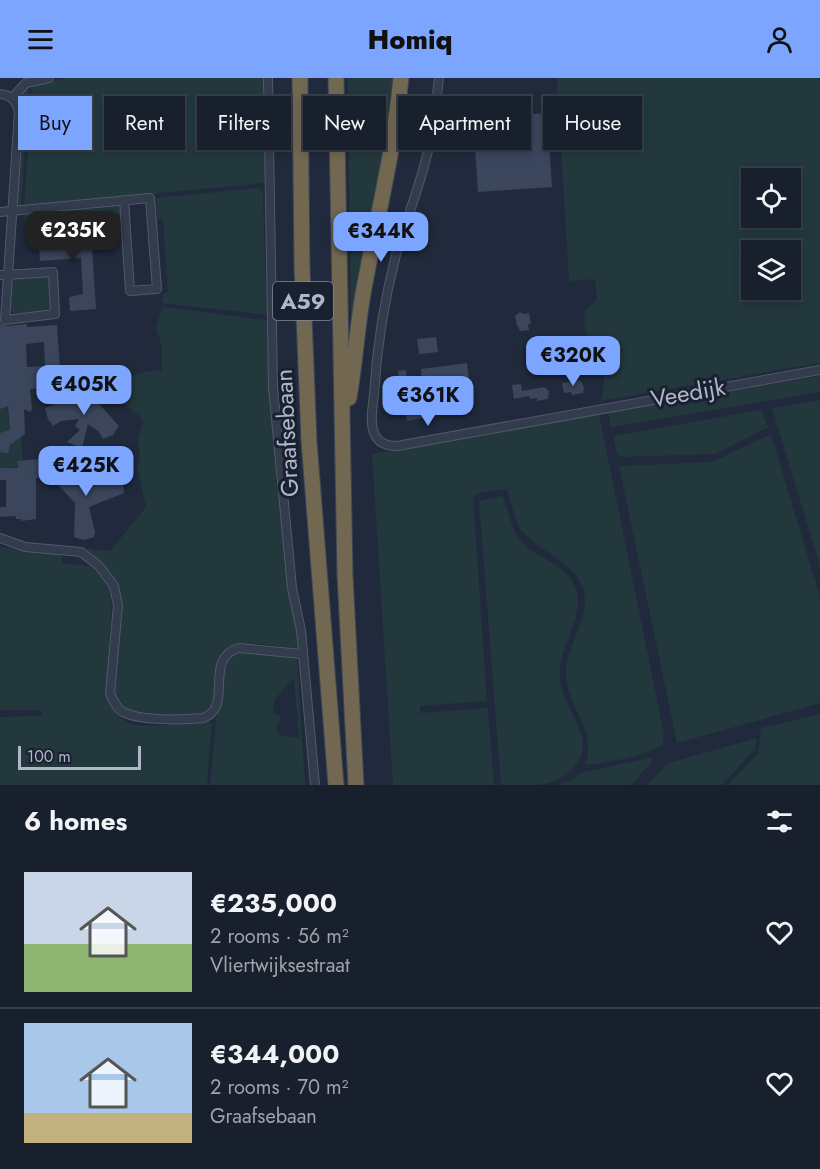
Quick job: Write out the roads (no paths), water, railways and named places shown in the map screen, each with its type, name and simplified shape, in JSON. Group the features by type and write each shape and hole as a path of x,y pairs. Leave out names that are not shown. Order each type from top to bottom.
{"highway":[{"name":"Graafsebaan","path":"299,78 309,441 336,785"},
{"name":"A59","path":"336,78 345,575 356,785"},
{"name":"A59","path":"343,440 363,296 392,153 401,78"}],"street":[{"path":"12,98 26,82 49,78"},
{"name":"Graafsebaan","path":"268,78 273,387 292,588 301,630 315,785"},
{"name":"Veedijk","path":"439,78 426,158 397,254 376,354 372,423 375,437 379,441 390,446 397,446 820,370"},
{"path":"0,94 12,98 19,112 12,211 4,275 5,320 55,314 53,273 4,275"},
{"path":"0,212 150,198 157,289 130,291 124,201"},
{"path":"0,538 25,547 81,552 99,566 114,586 118,605 110,693 115,704 123,712 140,717 203,718 216,709 221,665 224,657 230,651 239,648 303,654"}]}
